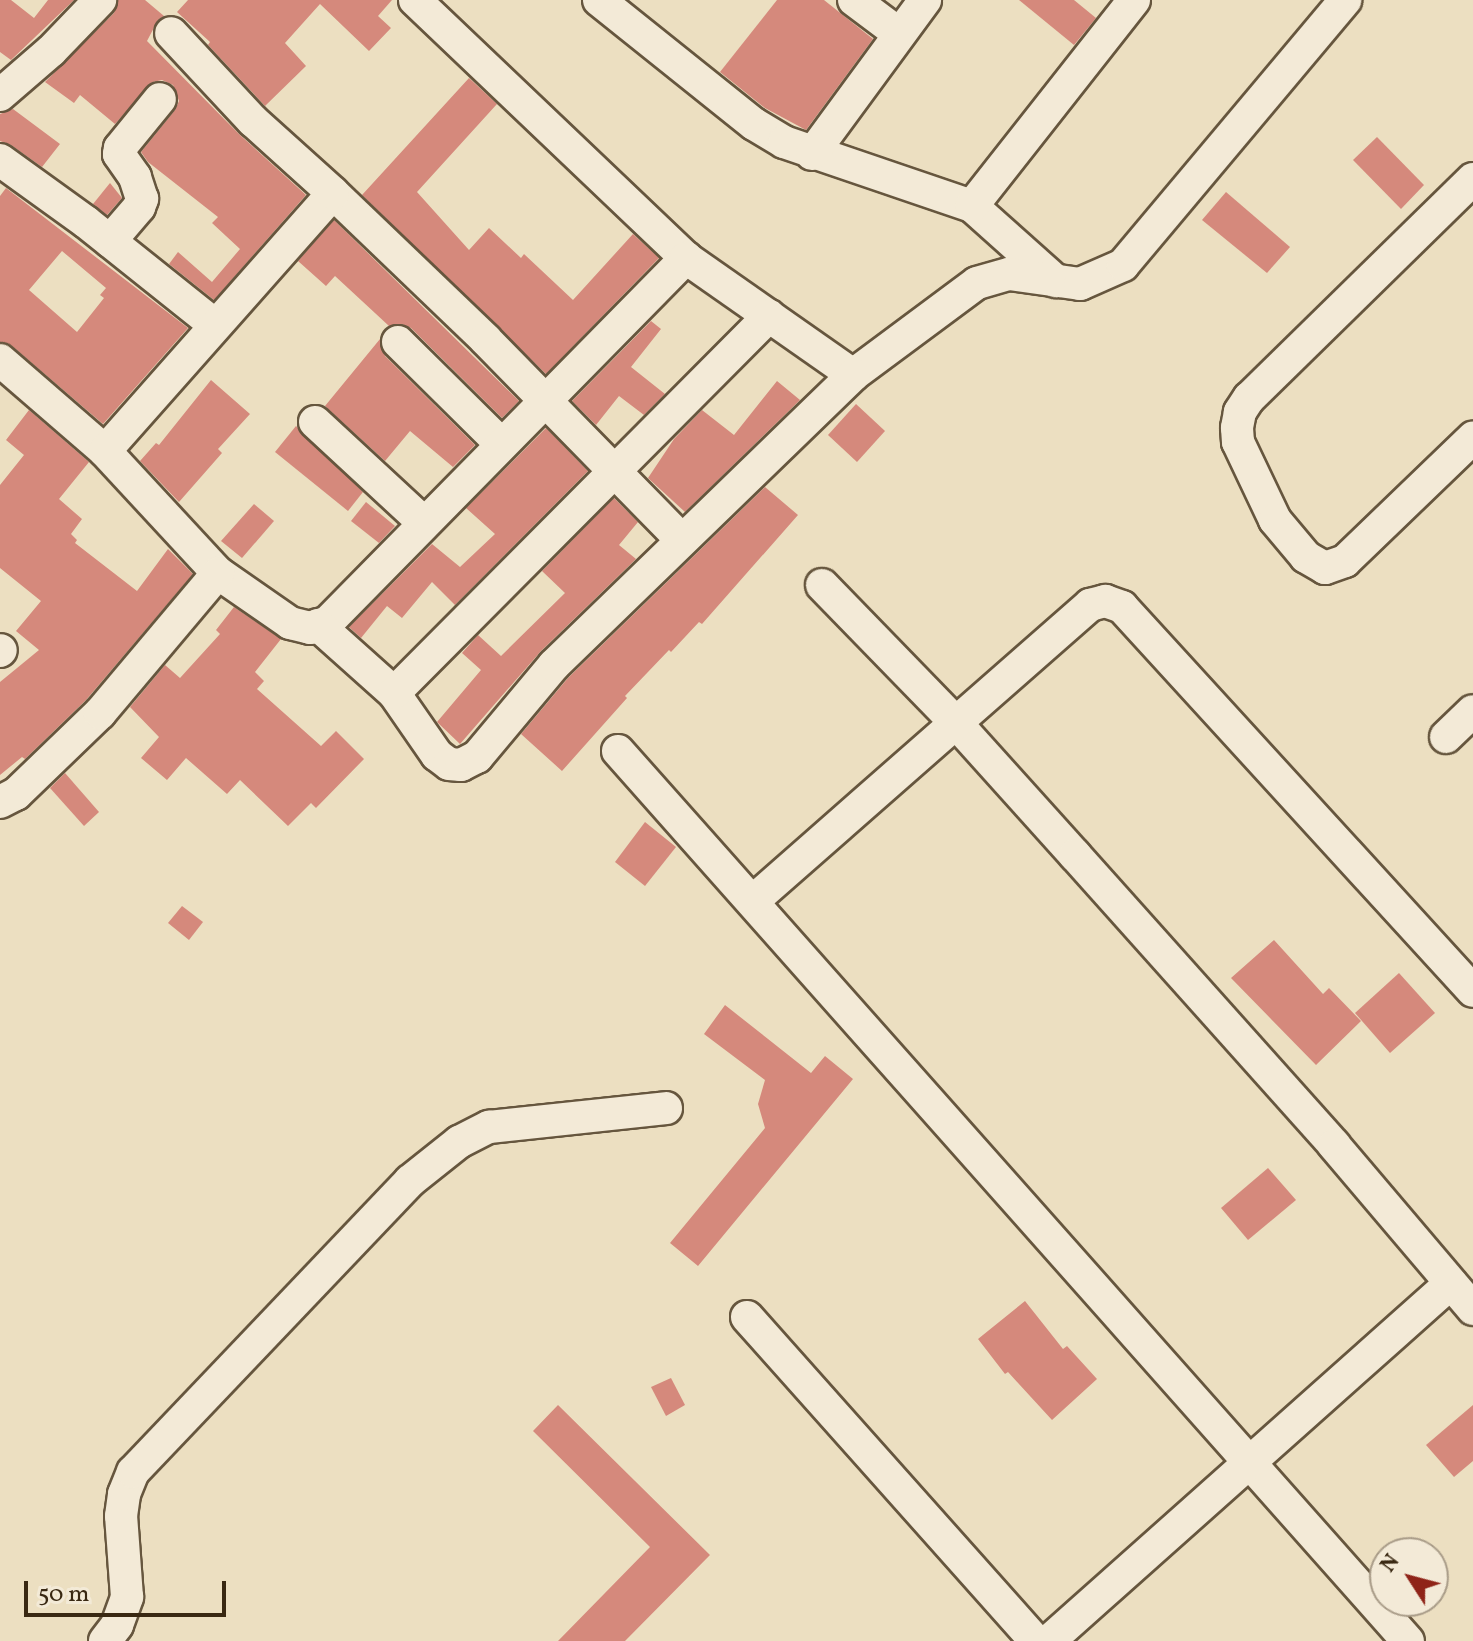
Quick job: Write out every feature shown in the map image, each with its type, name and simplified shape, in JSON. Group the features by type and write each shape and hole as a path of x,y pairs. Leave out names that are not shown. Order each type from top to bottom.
{"street":[{"path":"0,95 51,51 100,0"},
{"path":"415,0 686,258 853,375"},
{"path":"599,0 754,124 812,154 972,206 1056,281"},
{"path":"854,0 898,33"},
{"path":"812,154 925,0"},
{"path":"972,206 1134,0"},
{"path":"318,625 394,693 437,755 449,764 461,765 477,757 554,665 853,375 977,283 1009,274 1080,284 1123,265 1345,0"},
{"path":"171,33 253,121 333,193 682,540"},
{"path":"110,241 142,199 135,177 119,154 120,148 160,99"},
{"path":"0,160 110,241 215,325"},
{"path":"1473,179 1249,398 1240,412 1237,428 1238,442 1275,520 1306,557 1325,568 1345,561 1473,438"},
{"path":"105,451 333,193"},
{"path":"0,360 105,451 218,573 290,623 310,628 328,622 686,258"},
{"path":"394,693 769,316"},
{"path":"398,342 501,444"},
{"path":"315,422 424,523"},
{"path":"0,802 16,794 100,713 218,573"},
{"path":"822,585 957,724 1323,1134 1473,1309"},
{"path":"753,901 1090,605 1105,601 1122,607 1473,991"},
{"path":"1446,737 1473,711"},
{"path":"618,751 1408,1641"},
{"path":"105,1641 117,1625 127,1597 121,1516 124,1494 133,1472 410,1181 459,1142 489,1127 666,1108"},
{"path":"1049,1641 1451,1283"},
{"path":"747,1317 1036,1641"}],"building":[{"path":"0,0 11,0 34,18 48,0 74,0 11,60 0,52"},
{"path":"118,0 145,0 164,16 158,20 147,41 240,135 306,195 214,300 169,264 178,252 212,282 240,249 212,223 218,217 148,162 141,152 175,110 179,101 173,85 162,80 153,82 115,124 80,95 74,103 45,82 114,13"},
{"path":"188,0 392,0 378,16 391,28 369,51 320,4 285,43 306,66 265,106 208,45 210,42 177,12"},
{"path":"777,0 824,0 873,39 806,130 765,108 720,72"},
{"path":"1019,0 1074,0 1096,18 1074,45"},
{"path":"469,78 497,104 417,192 469,250 489,228 521,258 524,254 573,300 633,234 659,258 546,374 362,195"},
{"path":"13,109 60,144 42,167 0,141 0,114"},
{"path":"1377,137 1424,185 1401,209 1353,160"},
{"path":"110,183 122,198 107,215 93,204"},
{"path":"6,188 188,328 103,424 12,346 0,342 0,196","holes":["62,251 106,288 100,295 104,298 77,332 29,290"]},
{"path":"1226,192 1290,247 1267,273 1202,220"},
{"path":"334,220 519,401 502,418 411,328 402,324 389,326 335,276 326,286 298,261"},
{"path":"651,321 661,329 631,367 665,394 644,415 619,396 596,425 572,401"},
{"path":"380,339 385,356 475,445 453,467 410,431 385,461 325,406"},
{"path":"211,380 250,414 218,449 222,453 179,502 140,461 156,443 159,445"},
{"path":"777,381 800,400 685,512 648,478 674,439 702,410 734,435"},
{"path":"856,404 885,431 857,462 828,435"},
{"path":"29,410 89,462 59,499 82,519 71,534 77,540 75,543 137,591 168,549 193,574 86,700 25,759 22,757 0,775 0,682 39,650 16,631 41,601 0,568 0,485 24,455 6,440"},
{"path":"296,426 363,492 348,511 275,452"},
{"path":"546,428 588,471 455,605 432,582 402,618 387,606 361,638 349,627 432,544 460,567 495,534 466,508"},
{"path":"765,487 798,515 702,624 699,622 671,652 669,650 625,696 627,698 562,771 521,734 568,678"},
{"path":"614,498 638,522 619,545 636,559 541,651 460,744 437,722 481,670 462,653 478,635 501,656 565,593 542,571"},
{"path":"366,502 395,526 379,543 351,521"},
{"path":"254,504 274,521 242,558 221,541"},
{"path":"234,607 281,639 255,672 264,681 257,689 321,746 336,731 364,759 316,808 311,803 288,826 240,780 227,794 186,758 167,780 141,758 159,737 130,707 165,665 180,678 220,634 216,630"},
{"path":"65,773 99,812 84,826 50,788"},
{"path":"645,822 676,847 645,886 615,862"},
{"path":"182,906 203,922 189,940 168,923"},
{"path":"1274,940 1323,994 1329,988 1361,1021 1316,1065 1231,978"},
{"path":"1399,973 1435,1013 1390,1053 1355,1013"},
{"path":"725,1005 811,1073 825,1056 853,1079 698,1266 670,1243 765,1128 758,1104 765,1080 704,1034"},
{"path":"1268,1168 1296,1200 1248,1240 1221,1208"},
{"path":"1025,1301 1063,1349 1067,1346 1097,1379 1052,1420 1008,1372 1005,1374 978,1339"},
{"path":"671,1378 685,1405 666,1416 651,1387"},
{"path":"558,1405 710,1555 625,1641 558,1641 650,1547 533,1431"},
{"path":"1473,1405 1473,1461 1454,1477 1426,1445"}]}
